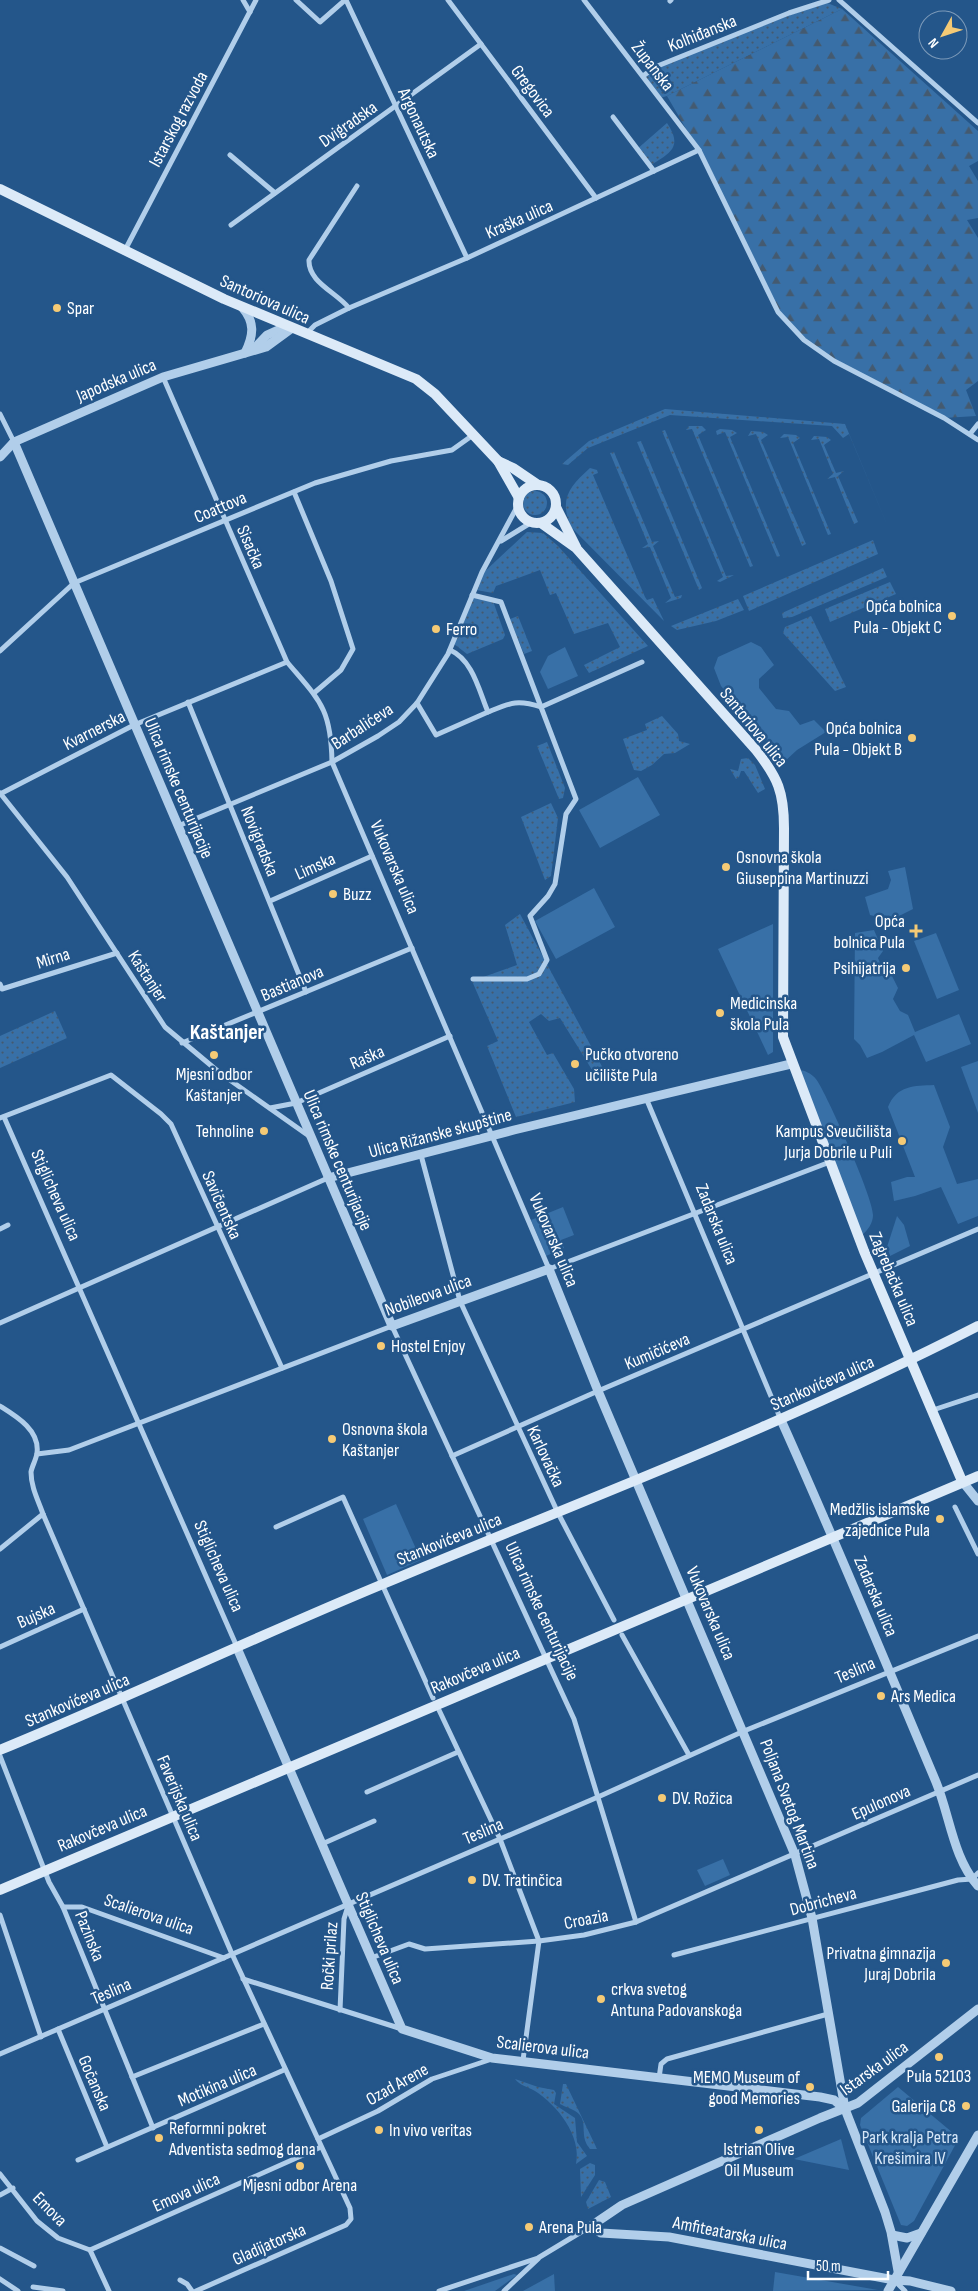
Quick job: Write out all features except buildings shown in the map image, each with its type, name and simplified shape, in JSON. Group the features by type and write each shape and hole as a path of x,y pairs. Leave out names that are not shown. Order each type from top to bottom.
{"main road":[{"name":"Santoriova ulica","path":"0,190 124,252 242,307 416,379 435,394 498,461 518,502"},
{"name":"Santoriova ulica","path":"498,461 538,484"},
{"path":"538,484 552,492 556,507 551,517 536,523 522,516 518,502 526,488 538,484"},
{"name":"Santoriova ulica","path":"556,507 576,548 756,750 779,784 782,795 784,822 783,1037 791,1064"},
{"name":"Santoriova ulica","path":"536,523 576,548"},
{"name":"Zagrebačka ulica","path":"791,1064 873,1273 962,1481"},
{"name":"Stankovićeva ulica","path":"0,1750 122,1699 382,1584 638,1481 781,1420 911,1360 978,1326"},
{"name":"Rakovčeva ulica","path":"0,1890 288,1766 962,1481 978,1476"}],"street":[{"path":"243,0 250,12"},
{"name":"Istarskog razvoda","path":"124,252 256,0"},
{"path":"296,0 320,22 345,0"},
{"name":"Argonautska","path":"345,0 467,258"},
{"name":"Gregovica","path":"448,0 596,198"},
{"name":"Županska","path":"584,0 699,150 778,312 804,340 834,361 944,418 978,440"},
{"path":"839,0 978,123"},
{"name":"Kolhiđanska","path":"643,76 655,67 788,13 826,1"},
{"name":"Dvigradska","path":"231,225 481,44"},
{"path":"613,117 654,171"},
{"name":"Kraška ulica","path":"306,334 315,326 349,308 467,258 699,150"},
{"path":"230,155 275,193"},
{"path":"349,308 340,297 313,277 309,269 309,260 357,186"},
{"path":"242,307 251,320 253,327 249,351"},
{"name":"Japodska ulica","path":"0,457 14,442 163,377 249,351 267,336 290,327"},
{"name":"Sisačka","path":"163,377 287,662 314,693 328,720 332,762"},
{"name":"Ulica rimske centurijacije","path":"0,414 14,442 392,1326 578,1729 636,1922"},
{"path":"970,434 978,424"},
{"name":"Coattova","path":"0,651 74,583 294,492 390,461 452,450 474,434"},
{"path":"294,492 332,580 353,649 341,670 314,693"},
{"name":"Barbalićeva","path":"177,826 332,762 399,722 417,703 434,680 450,650 482,572 500,541 518,502"},
{"name":"Barbalićeva","path":"500,541 536,523"},
{"path":"472,595 500,602 576,798 566,814 555,884 548,896 530,916 546,960 539,974 527,979 473,979"},
{"path":"450,650 460,654 468,664 488,712"},
{"name":"Kvarnerska","path":"0,794 134,725 287,662"},
{"path":"417,703 436,735 514,702 523,701 541,707 642,662"},
{"name":"Novigradska","path":"188,702 306,992"},
{"name":"Vukovarska ulica","path":"332,762 549,1269 598,1391 744,1732"},
{"name":"Kaštanjer","path":"0,794 67,877 163,1025 182,1043 311,1137"},
{"name":"Limska","path":"270,901 372,856"},
{"name":"Bastianova","path":"182,1043 412,948"},
{"name":"Mirna","path":"0,984 2,989 117,953"},
{"name":"Raška","path":"269,1108 296,1103 450,1036"},
{"name":"Ulica Rižanske skupštine","path":"0,1322 328,1178 646,1098 791,1064"},
{"name":"Savičentska","path":"2,1117 111,1075 170,1124 282,1368"},
{"name":"Zadarska ulica","path":"646,1098 940,1791 965,1870 976,1879"},
{"name":"Stiglicheva ulica","path":"2,1117 80,1288 402,2029"},
{"name":"Karlovačka","path":"421,1155 460,1301 558,1513 614,1620"},
{"name":"Nobileova ulica","path":"37,1454 69,1450 392,1326 610,1247 695,1212 758,1191 830,1162"},
{"path":"0,1229 8,1225"},
{"name":"Kumičićeva","path":"452,1456 598,1391 978,1229"},
{"path":"933,1410 978,1395"},
{"path":"0,1406 29,1428 35,1439 37,1454"},
{"name":"Faverijska ulica","path":"37,1454 31,1470 32,1486 43,1514 232,1954 321,2147"},
{"name":"Zagrebačka ulica","path":"962,1481 978,1501"},
{"path":"276,1527 343,1497 433,1698"},
{"path":"955,1508 978,1554"},
{"path":"0,1549 43,1514"},
{"name":"Bujska","path":"0,1647 84,1609"},
{"path":"622,1634 689,1755"},
{"name":"Teslina","path":"0,2054 598,1797 689,1755 889,1671 978,1636"},
{"path":"439,1710 500,1838 539,1941 523,2060"},
{"name":"Poljana Svetog Martina","path":"744,1732 795,1855 812,1918 845,2109 892,2235 898,2271"},
{"path":"367,1792 458,1752"},
{"name":"Pazinska","path":"0,1756 45,1870 63,1907 105,2009 152,2128"},
{"name":"Epulonova","path":"795,1855 978,1775"},
{"path":"322,1844 374,1821"},
{"name":"Croazia","path":"371,1958 409,1944 425,1949 539,1941 584,1935 636,1922 795,1855"},
{"name":"Dobricheva","path":"674,1955 958,1880 976,1879"},
{"name":"Ročki prilaz","path":"340,2010 344,1919 348,1904"},
{"name":"Scalierova ulica","path":"63,1907 82,1907 224,1958"},
{"path":"0,1915 41,2037"},
{"name":"Scalierova ulica","path":"243,1979 492,2058 523,2060 659,2078 820,2096 834,2100 845,2109"},
{"name":"Istarska ulica","path":"591,2226 622,2205 858,2103 978,2009"},
{"path":"659,2078 661,2064 667,2059 828,2014"},
{"path":"132,2077 264,2024"},
{"name":"Gočanska","path":"58,2029 107,2147"},
{"name":"Ozad Arene","path":"318,2139 378,2111 432,2079 492,2058"},
{"name":"Motikina ulica","path":"78,2160 284,2070"},
{"path":"888,2291 978,2135"},
{"name":"Gladijatorska","path":"180,2280 194,2291 346,2225 351,2219 350,2208 321,2147"},
{"name":"Emova ulica","path":"90,2250 321,2147"},
{"name":"Emova","path":"0,2174 38,2221 58,2238 90,2250"},
{"path":"0,2195 13,2188"},
{"path":"439,2291 538,2258 591,2226"},
{"name":"Amfiteatarska ulica","path":"591,2226 601,2233 669,2237 894,2280 910,2280 950,2291"},
{"path":"892,2235 907,2238 921,2232"},
{"path":"0,2248 34,2266"},
{"path":"90,2250 108,2291"},
{"path":"504,2291 538,2258"},
{"path":"0,2279 18,2291"},
{"path":"894,2280 905,2291"},
{"path":"33,2287 63,2291"}],"green space":[{"path":"825,2 842,9 667,96 660,98 643,76 655,67"},
{"path":"842,9 978,131 978,161 969,166 978,181 978,218 967,220 978,238 978,381 966,390 976,416 944,418 834,361 804,340 778,312 703,158 667,96"},
{"path":"667,123 674,138 672,149 649,166 636,150"},
{"path":"665,409 845,424 891,534 849,434 843,438 832,426 670,415 588,448 568,465 562,464 589,441"},
{"path":"689,426 702,426 706,430 698,435 753,566 750,567 692,429 686,430"},
{"path":"720,429 732,430 737,433 730,437 780,556 777,557 725,432 717,435 716,431"},
{"path":"665,430 726,576 734,575 720,582 717,581 723,577 662,431"},
{"path":"751,431 763,432 768,435 761,440 806,544 802,546 756,434 748,436"},
{"path":"784,434 796,435 800,438 793,443 831,534 828,535 788,437 780,438"},
{"path":"814,436 827,437 831,440 824,445 836,473 844,471 838,476 858,522 854,524 835,477 827,479 833,474 819,439 811,440"},
{"path":"641,441 702,588 699,590 637,442"},
{"path":"614,452 652,542 659,541 653,546 675,597 682,595 681,598 665,603 671,598 650,547 642,548 648,544 610,453"},
{"path":"590,468 597,470 598,473 593,475 645,597 647,600 653,598 664,621 571,527 566,509 568,494 576,481"},
{"path":"535,491 540,492 546,498 546,508 540,514 535,515 530,514 524,508 523,503 524,498 530,492"},
{"path":"527,532 543,533 558,546 648,646 589,673 584,665 620,647 608,623 574,634 556,593 550,595 540,570 496,586 493,593 476,590 483,573"},
{"path":"873,540 878,554 749,611 743,596"},
{"path":"883,568 887,577 792,617 783,618 782,613"},
{"path":"890,582 896,594 830,622 825,609"},
{"path":"473,596 493,601 505,635 503,639 467,654 454,644"},
{"path":"738,599 744,610 716,621 677,630 671,626"},
{"path":"518,616 532,651 524,654 510,619"},
{"path":"811,616 846,687 835,691 783,633 785,627"},
{"path":"751,642 761,647 774,665 759,679 759,688 776,709 789,711 800,725 814,720 826,732 797,750 784,762 721,686 714,668 718,657"},
{"path":"565,647 578,676 548,689 540,672 548,656"},
{"path":"662,716 678,734 679,741 690,744 675,753 664,754 652,765 641,771 634,770 623,739 647,730 645,724"},
{"path":"547,742 565,788 563,798 559,799 537,746"},
{"path":"748,758 755,765 765,789 758,793 744,771 741,771 736,779 730,769 738,771 741,759"},
{"path":"638,777 660,815 600,848 579,810"},
{"path":"551,803 558,818 551,876 545,880 521,817"},
{"path":"905,867 913,909 891,920 870,915 865,897 888,889 891,880 888,871"},
{"path":"594,888 615,927 556,959 535,921"},
{"path":"520,914 606,1074 597,1078 560,1018 549,1021 541,1014 529,1022 547,1055 553,1053 574,1089 575,1102 516,1117 487,1046 498,1041 472,981 517,965 505,925"},
{"path":"773,924 773,1052 768,1055 718,949"},
{"path":"874,930 883,951 878,958 884,973 891,974 898,988 893,999 900,1011 908,1015 915,1032 959,1014 971,1044 926,1062 914,1035 867,1058 860,1045 854,1039 855,933"},
{"path":"936,933 959,990 937,999 914,941"},
{"path":"55,1011 67,1038 0,1068 0,1036"},
{"path":"978,1061 978,1113 961,1067"},
{"path":"800,1070 814,1077 824,1092 866,1189 873,1218 870,1226 862,1235"},
{"path":"934,1085 950,1127 943,1147 957,1184 978,1179 978,1216 958,1224 941,1187 894,1201 891,1182 907,1177 915,1177 888,1107 896,1094 907,1088"},
{"path":"563,1207 574,1235 561,1240 564,1248 546,1256 531,1220"},
{"path":"897,1216 904,1225 910,1246 890,1256 887,1247"},
{"path":"396,1504 421,1560 387,1575 363,1519"},
{"path":"723,1859 730,1875 705,1886 697,1870"},
{"path":"515,2079 554,2090 556,2093 554,2104 575,2118 577,2142 587,2156 576,2164 577,2153 575,2143 566,2122 552,2104"},
{"path":"563,2084 566,2084 597,2149 590,2149 587,2144 582,2118 579,2114 560,2104"},
{"name":"Park kralja Petra Krešimira IV","path":"898,2087 959,2138 914,2221 907,2226 901,2225 860,2125 861,2118"},
{"path":"841,2139 849,2170 794,2159"},
{"path":"590,2163 595,2165 595,2175 581,2197 580,2169"},
{"path":"599,2180 605,2182 611,2197 588,2209 586,2202"},
{"path":"775,2272 878,2290 773,2291"},
{"path":"514,2274 517,2275 495,2291 464,2291"},
{"path":"554,2274 555,2291 523,2291"}],"place":[{"name":"Spar","path":"57,308"},
{"name":"Opća bolnica Pula - Objekt C","path":"952,616"},
{"name":"Ferro","path":"436,629"},
{"name":"Opća bolnica Pula - Objekt B","path":"912,738"},
{"name":"Osnovna škola Giuseppina Martinuzzi","path":"726,867"},
{"name":"Buzz","path":"333,894"},
{"name":"Opća bolnica Pula","path":"916,931"},
{"name":"Psihijatrija","path":"906,968"},
{"name":"Medicinska škola Pula","path":"720,1013"},
{"name":"Mjesni odbor Kaštanjer","path":"214,1055"},
{"name":"Pučko otvoreno učilište Pula","path":"575,1064"},
{"name":"Tehnoline","path":"264,1131"},
{"name":"Kampus Sveučilišta Jurja Dobrile u Puli","path":"902,1141"},
{"name":"Hostel Enjoy","path":"381,1346"},
{"name":"Osnovna škola Kaštanjer","path":"332,1439"},
{"name":"Medžlis islamske zajednice Pula","path":"940,1519"},
{"name":"Ars Medica","path":"881,1696"},
{"name":"DV. Rožica","path":"662,1798"},
{"name":"DV. Tratinčica","path":"472,1880"},
{"name":"Privatna gimnazija Juraj Dobrila","path":"946,1963"},
{"name":"crkva svetog Antuna Padovanskoga","path":"601,1999"},
{"name":"Pula 52103","path":"939,2057"},
{"name":"MEMO Museum of good Memories","path":"810,2087"},
{"name":"Galerija C8","path":"966,2106"},
{"name":"In vivo veritas","path":"379,2130"},
{"name":"Istrian Olive Oil Museum","path":"759,2130"},
{"name":"Reformni pokret Adventista sedmog dana","path":"159,2138"},
{"name":"Mjesni odbor Arena","path":"300,2166"},
{"name":"Arena Pula","path":"529,2227"}],"district":[{"name":"Kaštanjer","path":"227,1031"}]}
